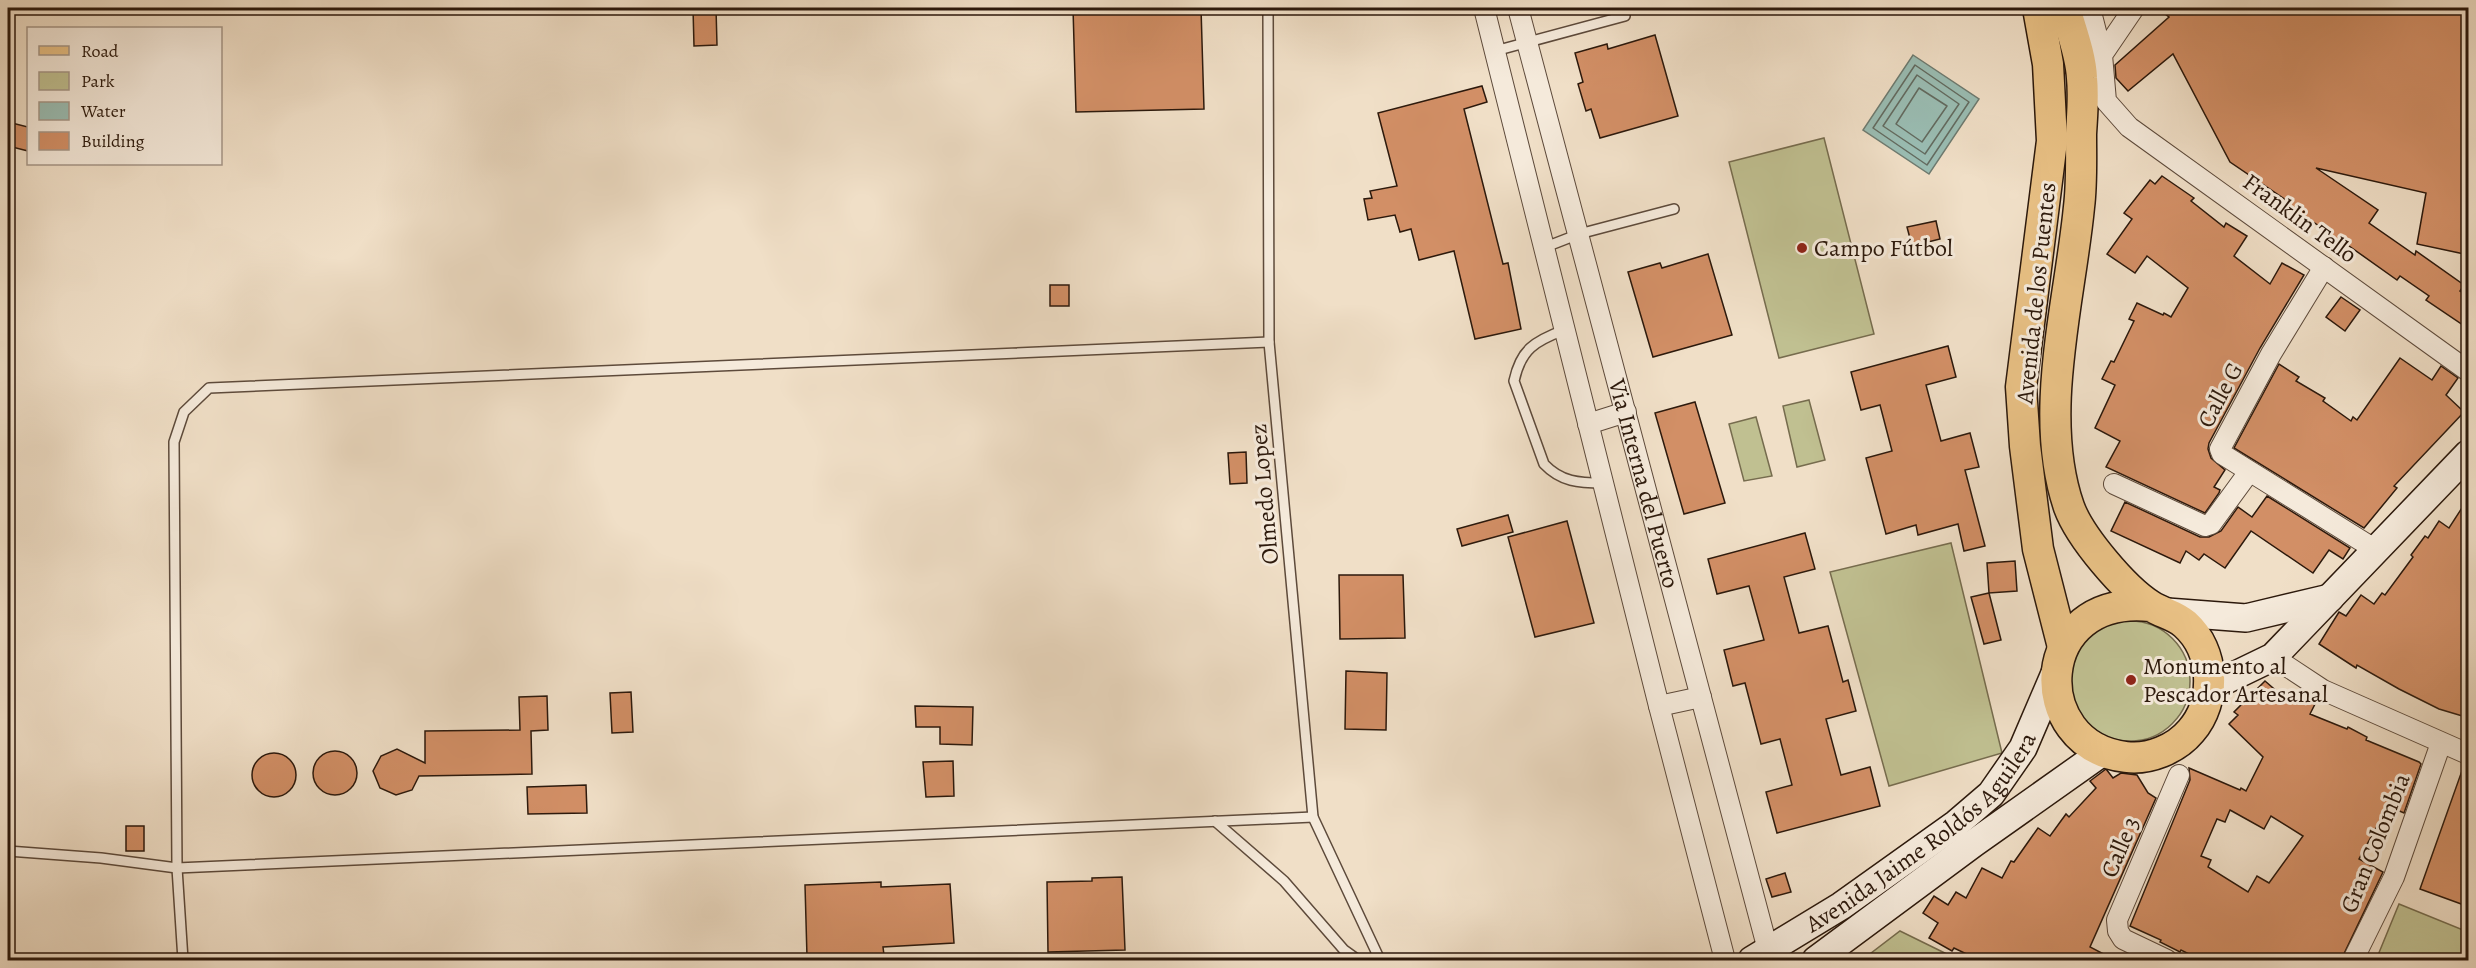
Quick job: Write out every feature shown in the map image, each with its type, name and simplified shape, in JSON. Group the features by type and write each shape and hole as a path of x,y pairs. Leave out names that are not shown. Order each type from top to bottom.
{"main road":[{"name":"Avenida de los Puentes","path":"2038,8 2048,64 2052,141 2022,387 2025,446 2038,549 2060,659"},
{"name":"Avenida de los Puentes","path":"2065,8 2083,77 2079,206 2057,376 2057,447 2070,509 2087,541 2114,573 2159,609"},
{"path":"2210,688 2273,657 2469,454"},
{"path":"2159,609 2186,625 2200,643 2208,665 2210,688 2204,711 2191,731 2173,747 2151,756 2127,757 2104,752 2082,738 2066,719 2058,696 2060,659 2075,630 2090,616 2109,607 2130,603 2159,609 2246,618 2331,597"},
{"name":"Avenida Jaime Roldós Aguilera","path":"1816,960 1965,833 2023,748 2060,659"},
{"name":"Avenida Jaime Roldós Aguilera","path":"1762,957 1841,906 2104,752"}],"street":[{"name":"Via Interna del Puerto","path":"1484,8 1602,483 1725,960"},
{"name":"Via Interna del Puerto","path":"1518,8 1701,697 1762,957"},
{"path":"2090,8 2102,55"},
{"path":"2102,55 2134,8"},
{"name":"Franklin Tello","path":"2102,55 2106,101 2129,127 2469,371"},
{"name":"Calle G","path":"2324,267 2271,354 2221,445 2222,454 2376,550"},
{"path":"1588,424 1626,412"},
{"path":"2114,484 2205,526 2211,524 2249,472"},
{"path":"2273,657 2323,690 2469,754"},
{"path":"1659,706 1701,697"},
{"name":"Gran Colombia","path":"2353,960 2394,877 2441,743"},
{"name":"Calle 3","path":"2167,960 2123,939 2118,931 2117,921 2179,775"}],"lane":[{"name":"Olmedo Lopez","path":"1268,8 1269,342 1313,817 1380,960"},
{"path":"1495,51 1625,16"},
{"path":"1543,248 1579,234 1674,209"},
{"path":"1564,330 1539,339 1517,368 1514,381 1544,464 1551,472 1576,483 1602,483"},
{"path":"183,960 177,868 174,442 183,412 209,388 1269,342"},
{"path":"8,851 100,858 177,868 1313,817"},
{"path":"1215,821 1284,881 1344,950 1358,960"}],"green space":[{"name":"Campo Fútbol","path":"1824,138 1874,334 1779,358 1729,162"},
{"path":"1809,400 1825,460 1797,467 1783,406"},
{"path":"1756,417 1772,476 1744,481 1729,424"},
{"path":"1951,543 2002,753 1889,786 1830,572"},
{"path":"2130,621 2153,626 2172,639 2185,658 2190,681 2185,704 2172,723 2153,736 2130,741 2107,736 2088,723 2075,704 2070,681 2075,658 2088,639 2107,626"},
{"path":"2399,904 2468,932 2468,960 2376,960"},
{"path":"1900,931 1959,960 1862,960"}],"water":[{"path":"1913,55 1979,99 1929,174 1863,130"}],"building":[{"path":"693,8 716,8 717,45 694,46"},
{"path":"1073,8 1201,8 1204,109 1076,112"},
{"path":"2157,8 2469,8 2469,255 2417,244 2426,193 2316,168 2378,210 2369,223 2415,255 2416,251 2464,285 2460,291 2469,297 2469,329 2426,300 2429,296 2400,276 2397,280 2342,241 2341,243 2320,230 2322,228 2287,204 2289,202 2230,162 2173,54 2128,91 2116,78 2115,65 2169,17"},
{"path":"1655,35 1678,116 1600,138 1591,109 1586,111 1578,84 1583,82 1575,53 1607,44 1608,49"},
{"path":"1482,86 1487,102 1464,109 1503,264 1508,263 1521,329 1475,339 1454,251 1419,260 1411,229 1400,232 1395,215 1368,220 1364,199 1372,198 1370,191 1397,186 1378,113"},
{"path":"8,122 27,127 27,151 8,146"},
{"path":"2162,176 2194,198 2191,201 2224,227 2226,223 2247,236 2234,256 2270,284 2282,263 2304,275 2260,348 2209,443 2211,458 2225,470 2214,487 2220,490 2219,493 2205,513 2106,467 2120,441 2095,428 2115,385 2102,379 2111,361 2114,362 2134,321 2129,319 2137,303 2171,317 2188,288 2147,256 2135,273 2107,254 2132,219 2124,213 2150,180 2155,184"},
{"path":"1936,221 1940,239 1912,246 1907,227"},
{"path":"1708,254 1732,335 1653,357 1628,272 1660,263 1662,268"},
{"path":"1050,285 1069,285 1069,306 1050,306"},
{"path":"2341,297 2360,310 2345,331 2326,317"},
{"path":"1948,346 1956,377 1926,385 1941,441 1970,433 1979,467 1965,470 1985,546 1964,551 1958,524 1918,535 1916,525 1886,534 1866,458 1892,451 1880,405 1861,410 1851,372"},
{"path":"2400,358 2432,380 2441,366 2458,378 2446,395 2464,412 2394,486 2397,488 2364,528 2234,448 2279,364 2299,377 2296,381 2325,398 2323,401 2351,421 2353,417 2357,420"},
{"path":"1695,402 1725,503 1684,514 1655,413"},
{"path":"1246,452 1247,483 1230,484 1228,453"},
{"path":"2267,496 2350,548 2343,559 2329,550 2313,573 2251,531 2225,568 2204,554 2199,560 2186,551 2180,563 2111,531 2125,502 2200,537 2209,537 2221,531 2238,507 2252,517"},
{"path":"2469,497 2469,718 2439,709 2357,665 2356,668 2319,644 2339,612 2346,616 2361,595 2374,604 2382,593 2385,595 2413,557 2411,555 2425,536 2428,538 2439,521 2449,528"},
{"path":"1508,515 1513,532 1462,546 1457,529"},
{"path":"1567,521 1594,623 1535,637 1508,537"},
{"path":"1805,533 1815,569 1784,577 1799,633 1828,626 1843,682 1848,680 1856,711 1826,719 1841,775 1870,767 1880,806 1777,833 1766,792 1792,785 1780,739 1761,744 1745,683 1733,686 1724,650 1764,640 1749,586 1717,594 1708,559"},
{"path":"2015,561 2017,591 1989,593 1987,563"},
{"path":"1339,575 1403,575 1405,638 1340,639"},
{"path":"1989,593 2001,640 1984,644 1971,597"},
{"path":"1346,671 1387,673 1386,730 1345,729"},
{"path":"2265,681 2287,700 2292,692 2315,704 2310,714 2347,729 2348,727 2367,737 2366,740 2421,764 2404,813 2388,806 2359,859 2383,872 2341,960 2201,960 2181,950 2180,952 2160,942 2161,940 2130,926 2190,780 2189,768 2246,791 2263,757 2229,724 2238,715 2234,712","holes":["2230,810 2264,829 2271,816 2303,836 2269,883 2257,876 2248,892 2208,867 2211,860 2201,856 2217,819 2225,822"]},
{"path":"631,692 633,732 612,733 610,693"},
{"path":"547,696 548,730 531,731 532,774 419,776 412,790 396,795 380,788 373,771 381,756 397,749 425,763 425,731 520,730 519,697"},
{"path":"915,706 973,707 972,745 940,744 940,727 916,727"},
{"path":"335,751 351,757 357,773 351,789 335,795 319,789 313,773 319,757"},
{"path":"274,753 290,759 296,775 290,791 274,797 258,791 252,775 258,759"},
{"path":"953,761 954,796 926,797 923,762"},
{"path":"2464,765 2469,766 2469,892 2464,905 2420,889"},
{"path":"2106,769 2113,778 2121,773 2137,775 2148,793 2156,798 2090,947 2115,960 1979,960 1954,948 1952,951 1929,938 1938,923 1923,913 1934,896 1948,905 1956,892 1966,898 1982,868 2002,878 2011,861 2014,862 2038,828 2050,836 2066,814 2069,817 2096,788 2090,781"},
{"path":"586,785 587,813 528,814 527,787"},
{"path":"126,826 144,826 144,851 126,851"},
{"path":"1785,873 1791,892 1772,897 1766,879"},
{"path":"1122,877 1125,950 1048,952 1047,882 1092,881 1092,878"},
{"path":"881,882 881,887 950,884 954,943 883,947 884,955 807,957 805,885"}],"place":[{"name":"Campo Fútbol","path":"1802,248"},
{"name":"Monumento al Pescador Artesanal","path":"2131,680"}]}
